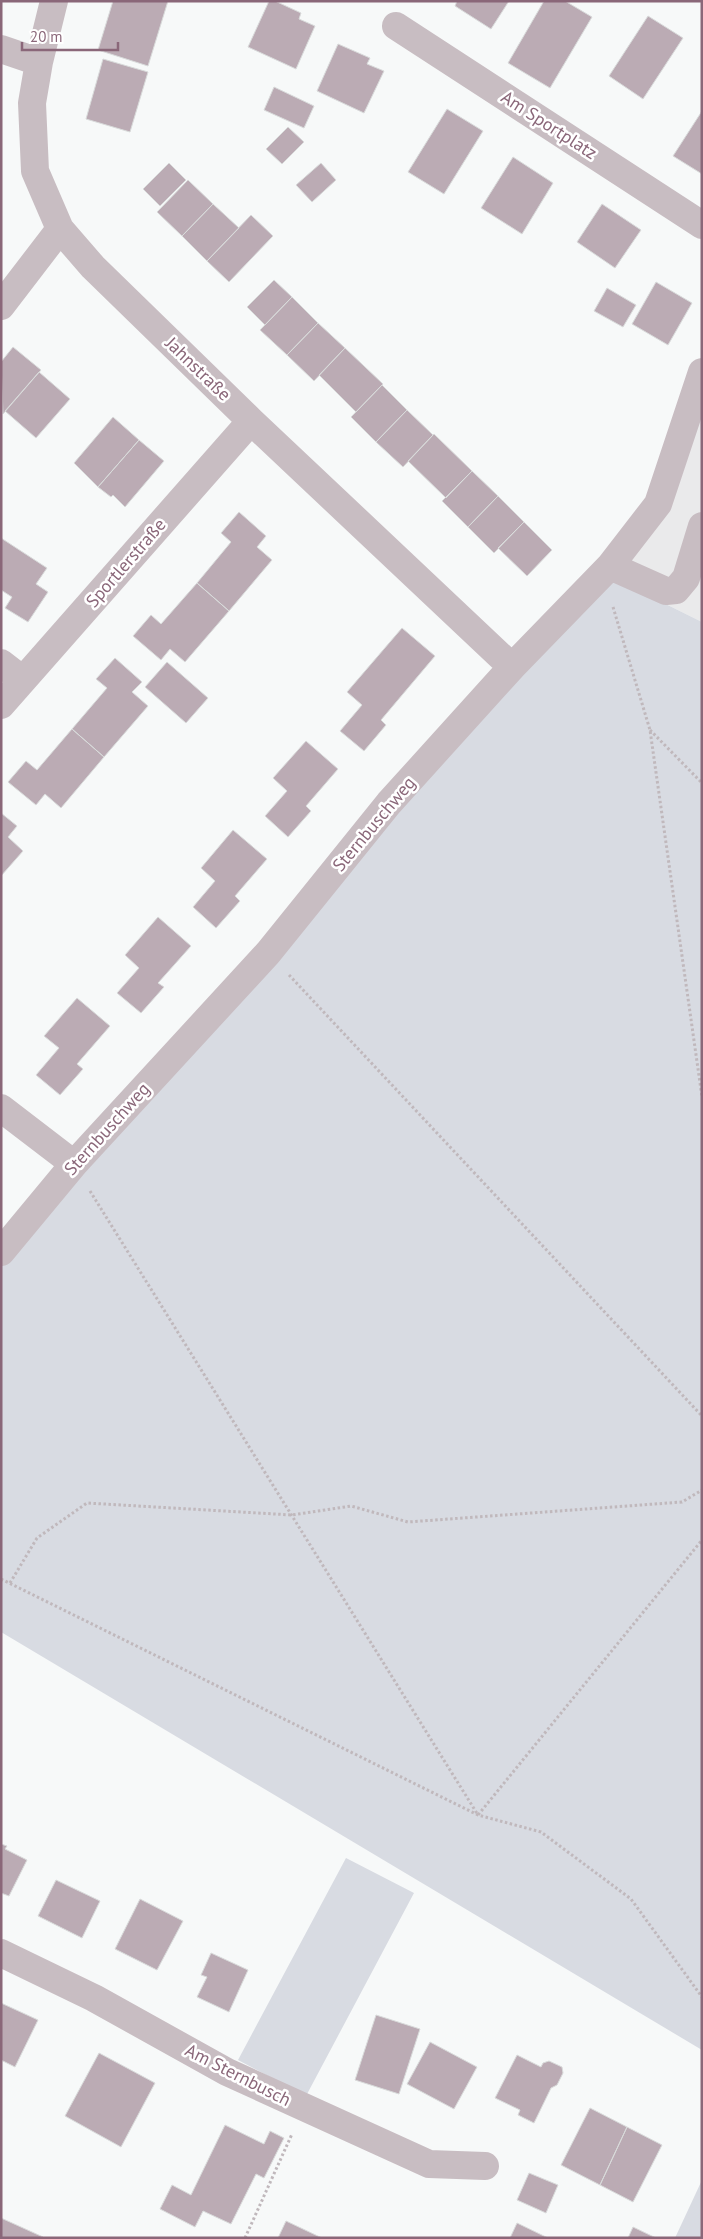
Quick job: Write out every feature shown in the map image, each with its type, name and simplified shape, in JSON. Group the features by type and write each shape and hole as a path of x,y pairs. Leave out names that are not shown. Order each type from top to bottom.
{"street":[{"name":"Jahnstraße","path":"54,1 39,62 32,104 34,171 60,229 93,267 251,421 512,667"},
{"name":"Am Sportplatz","path":"396,26 702,225"},
{"path":"1,49 39,62"},
{"path":"1,306 60,229"},
{"name":"Sternbuschweg","path":"1,1252 74,1164 268,953 389,803 512,667 607,569 658,504 702,372"},
{"name":"Sportlerstraße","path":"1,705 251,421"},
{"path":"607,569 666,591 676,590 686,578 702,526"},
{"path":"1,663 23,680"},
{"path":"1,1108 74,1164"},
{"name":"Am Sternbusch","path":"1,1953 94,1998 227,2072 429,2164 485,2166"}],"path":[{"path":"607,569 650,730 702,1097"},
{"path":"650,730 702,783"},
{"path":"268,953 702,1416"},
{"path":"74,1164 478,1815"},
{"path":"10,1583 37,1538 87,1503 292,1515 351,1506 408,1522 682,1502 702,1490"},
{"path":"478,1815 702,1540"},
{"path":"1,1578 478,1815 541,1832 631,1899 702,1997"},
{"path":"245,2238 304,2108"}],"shaded area":[{"path":"702,372 702,622 603,573 658,504"},
{"path":"603,573 702,622 702,2050 1,1632 1,1252"},
{"path":"346,1858 414,1893 306,2096 238,2060"},
{"path":"702,2180 702,2238 675,2238"}],"building":[{"path":"113,1 168,1 148,66 98,50"},
{"path":"269,1 275,1 301,13 299,19 315,26 296,69 248,47"},
{"path":"457,1 509,1 491,29 455,6"},
{"path":"544,1 565,1 592,17 550,88 508,63"},
{"path":"648,16 683,38 643,99 609,76"},
{"path":"338,44 370,58 367,64 384,71 364,113 317,91"},
{"path":"103,59 148,72 130,132 86,119"},
{"path":"274,87 314,106 304,128 264,110"},
{"path":"447,109 483,131 444,194 408,172"},
{"path":"702,111 702,174 673,156"},
{"path":"288,127 304,142 282,164 266,149"},
{"path":"513,157 553,183 522,234 481,208"},
{"path":"169,163 186,180 160,206 143,189"},
{"path":"321,163 336,180 312,202 296,185"},
{"path":"188,180 213,204 182,236 157,212"},
{"path":"213,204 239,228 207,261 182,236"},
{"path":"602,204 641,230 615,268 577,242"},
{"path":"251,215 273,236 229,282 207,261"},
{"path":"274,280 292,297 265,325 247,307"},
{"path":"656,282 692,303 668,345 632,324"},
{"path":"607,288 636,305 623,327 594,311"},
{"path":"292,297 318,323 287,355 260,330"},
{"path":"318,323 345,348 314,381 287,355"},
{"path":"13,347 41,370 3,414 1,362"},
{"path":"345,348 383,384 356,412 319,375"},
{"path":"39,372 70,399 36,438 5,411"},
{"path":"382,385 407,410 376,442 351,417"},
{"path":"407,410 433,435 403,467 376,442"},
{"path":"113,417 139,440 98,487 74,463"},
{"path":"434,434 472,471 446,498 408,461"},
{"path":"139,440 164,461 125,507 113,495 111,497 98,487"},
{"path":"472,471 498,496 468,527 442,501"},
{"path":"498,496 524,522 494,553 468,527"},
{"path":"239,512 266,536 257,547 272,560 229,611 197,583 231,542 221,533"},
{"path":"524,522 552,550 527,576 498,548"},
{"path":"1,538 47,568 36,584 48,592 28,622 5,608 12,597 1,590"},
{"path":"197,583 229,611 185,662 170,649 161,660 133,636 151,615 161,624"},
{"path":"402,628 435,656 381,720 386,725 364,751 340,731 362,705 347,692"},
{"path":"115,658 142,682 132,692 148,706 104,757 72,729 107,688 96,679"},
{"path":"167,662 208,698 186,723 145,687"},
{"path":"72,729 104,757 61,808 45,794 36,805 8,782 26,761 37,770"},
{"path":"306,741 338,769 306,806 311,811 288,837 265,816 287,791 273,778"},
{"path":"1,813 17,826 8,837 23,851 1,876"},
{"path":"233,830 267,859 235,896 240,901 216,928 193,907 215,881 201,868"},
{"path":"158,917 191,946 158,983 164,987 141,1013 117,993 139,968 125,955"},
{"path":"77,998 110,1026 77,1064 83,1069 60,1095 36,1075 59,1048 44,1036"},
{"path":"1,1844 7,1846 5,1849 27,1860 9,1896 1,1893"},
{"path":"56,1880 100,1901 82,1938 38,1916"},
{"path":"140,1899 183,1921 157,1970 115,1949"},
{"path":"211,1953 248,1970 229,2012 197,1997 207,1977 201,1975"},
{"path":"1,2003 38,2020 15,2067 1,2060"},
{"path":"376,2015 420,2029 399,2094 355,2080"},
{"path":"430,2042 477,2067 454,2109 407,2084"},
{"path":"99,2053 155,2083 121,2147 65,2116"},
{"path":"517,2055 541,2067 543,2063 549,2061 562,2067 563,2073 557,2085 551,2088 534,2123 518,2115 520,2110 495,2098"},
{"path":"590,2108 627,2127 600,2185 561,2165"},
{"path":"225,2125 264,2144 270,2131 284,2138 264,2178 256,2174 231,2224 203,2211 195,2227 160,2209 172,2185 191,2195"},
{"path":"627,2127 662,2145 633,2202 600,2185"},
{"path":"529,2173 558,2185 546,2213 517,2200"},
{"path":"1,2218 43,2237 43,2238 1,2238"},
{"path":"286,2221 322,2238 278,2238"},
{"path":"517,2223 548,2238 510,2238"},
{"path":"633,2227 656,2238 628,2238"}]}
